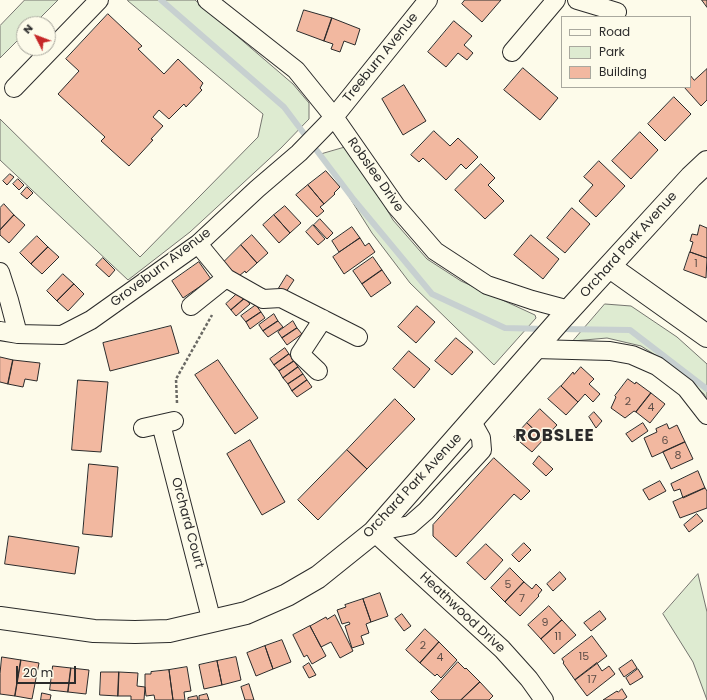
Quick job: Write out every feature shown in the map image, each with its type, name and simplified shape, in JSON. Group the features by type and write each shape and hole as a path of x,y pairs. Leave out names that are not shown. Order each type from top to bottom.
{"street":[{"path":"14,88 100,0"},
{"name":"Robslee Drive","path":"207,0 296,70 334,117 396,206 435,251 487,285 532,300 565,315"},
{"name":"Treeburn Avenue","path":"334,117 428,0"},
{"path":"512,52 556,0"},
{"path":"577,0 617,12"},
{"name":"Groveburn Avenue","path":"9,333 62,335 91,320 198,244 257,188 299,153 334,117"},
{"name":"Orchard Park Avenue","path":"0,618 94,631 169,631 212,622 246,612 287,595 318,577 374,532 565,315 691,177 707,162"},
{"path":"198,244 226,278 263,299 281,298 358,337"},
{"path":"610,266 707,336"},
{"path":"0,272 9,300 9,333"},
{"path":"192,306 226,278"},
{"path":"318,372 300,354 323,319"},
{"path":"540,344 610,351 632,355 657,366 686,388 707,415"},
{"name":"Orchard Court","path":"160,424 212,622"},
{"name":"Heathwood Drive","path":"374,532 502,649 529,679 544,700"}],"path":[{"path":"160,424 178,409 176,379 216,308 206,295"}],"green space":[{"path":"25,0 58,0 42,16 16,16 16,42 0,58 0,26"},
{"path":"128,0 195,0 293,84 309,103 309,119 281,148 190,232 128,280 0,160 0,119 140,257 258,137 263,114"},
{"path":"346,147 354,153 393,220 427,259 461,281 535,315 536,318 494,365 410,283 372,233 322,154"},
{"path":"605,304 631,306 677,337 707,364 707,400 704,394 671,365 641,346 607,338 573,341"},
{"path":"698,574 707,612 707,700 693,662 663,614"}],"building":[{"path":"465,0 501,0 482,22 462,4"},
{"path":"702,0 707,0 707,7"},
{"path":"304,10 332,18 324,41 297,31"},
{"path":"108,14 142,46 138,49 164,74 178,59 203,83 200,88 202,90 186,107 184,104 169,119 159,110 153,117 163,126 151,139 153,140 129,166 101,141 105,137 58,94 79,71 66,59"},
{"path":"332,18 360,29 355,45 344,41 340,52 331,49 333,44 324,41"},
{"path":"454,21 472,36 464,45 473,53 467,60 458,53 446,67 428,52"},
{"path":"523,68 558,98 540,120 504,90"},
{"path":"707,69 707,100 701,106 685,88 691,88 691,76 694,80"},
{"path":"404,85 426,121 403,135 382,99"},
{"path":"674,97 691,114 665,141 648,124"},
{"path":"434,131 450,146 458,138 478,157 466,169 461,164 446,180 423,158 419,162 411,155"},
{"path":"640,132 658,150 631,179 612,161"},
{"path":"599,161 625,186 596,217 579,201 593,185 584,177"},
{"path":"481,164 495,178 488,185 504,201 485,219 455,190"},
{"path":"326,171 340,187 324,204 308,185"},
{"path":"10,174 14,177 7,185 3,181"},
{"path":"18,179 24,185 19,190 13,184"},
{"path":"308,185 324,204 320,207 324,211 317,217 296,195"},
{"path":"27,187 33,193 27,199 21,194"},
{"path":"4,204 14,215 0,230 0,208"},
{"path":"285,206 301,223 290,233 274,215"},
{"path":"572,208 590,224 565,253 547,238"},
{"path":"14,215 25,225 9,243 0,235 0,230"},
{"path":"274,215 290,233 279,243 263,225"},
{"path":"320,219 333,233 327,239 314,225"},
{"path":"313,225 325,239 318,245 306,232"},
{"path":"700,225 707,228 707,258 690,252 693,242 690,241 692,234 697,235"},
{"path":"352,227 360,238 339,252 332,241"},
{"path":"252,235 268,253 257,263 241,245"},
{"path":"531,235 559,259 543,279 514,255"},
{"path":"37,236 48,247 31,264 20,253"},
{"path":"360,238 365,246 369,243 375,252 344,274 333,257"},
{"path":"241,245 257,263 246,273 245,271 239,276 235,272 234,273 224,262"},
{"path":"48,247 59,257 42,274 31,264"},
{"path":"690,252 707,258 706,278 684,270"},
{"path":"373,257 382,270 362,284 353,271"},
{"path":"103,258 115,270 109,277 96,265"},
{"path":"199,262 211,279 183,298 172,281"},
{"path":"382,270 391,283 371,297 362,284"},
{"path":"63,274 74,284 57,301 47,291"},
{"path":"287,275 294,280 286,292 279,288"},
{"path":"74,284 84,294 68,311 57,301"},
{"path":"239,292 245,298 231,310 226,304"},
{"path":"245,298 250,304 236,316 231,310"},
{"path":"256,305 261,312 246,322 241,316"},
{"path":"417,306 435,322 416,343 398,327"},
{"path":"261,312 265,318 250,329 246,322"},
{"path":"274,314 278,321 263,331 259,325"},
{"path":"278,321 283,327 268,337 263,331"},
{"path":"293,321 297,328 282,338 278,332"},
{"path":"171,326 179,353 110,371 103,343"},
{"path":"297,328 302,334 287,345 282,338"},
{"path":"456,338 473,352 452,375 435,361"},
{"path":"285,348 289,354 274,365 270,359"},
{"path":"409,351 430,369 414,388 393,369"},
{"path":"289,354 294,361 279,371 274,365"},
{"path":"0,357 13,360 8,384 0,382"},
{"path":"13,360 40,363 37,381 25,379 23,387 8,384"},
{"path":"218,360 258,418 235,434 195,375"},
{"path":"294,361 298,367 283,378 279,371"},
{"path":"298,367 303,374 288,384 283,378"},
{"path":"581,367 594,379 589,384 600,394 593,402 585,394 578,402 561,386 573,372 574,374"},
{"path":"303,374 307,380 292,391 288,384"},
{"path":"628,379 635,384 636,382 651,393 636,412 634,411 625,418 611,408 616,397 615,396"},
{"path":"78,380 108,382 101,452 72,450"},
{"path":"307,380 312,387 297,397 292,391"},
{"path":"561,386 578,402 566,415 548,399"},
{"path":"651,393 665,404 650,423 636,412"},
{"path":"395,399 415,419 367,469 347,450"},
{"path":"540,409 557,425 544,439 527,423"},
{"path":"594,412 602,421 596,428 589,417"},
{"path":"527,423 544,439 532,452 514,437"},
{"path":"643,423 648,431 632,442 626,434"},
{"path":"667,424 669,429 677,425 685,442 652,457 644,438 657,432 656,429"},
{"path":"250,440 285,502 262,515 227,454"},
{"path":"685,442 693,459 671,469 663,452"},
{"path":"347,450 367,469 318,520 298,500"},
{"path":"539,456 553,469 546,476 533,464"},
{"path":"494,458 530,491 521,500 514,494 456,557 433,536 433,525"},
{"path":"89,464 118,467 112,537 83,534"},
{"path":"698,471 705,488 683,498 680,489 674,491 671,484"},
{"path":"660,481 666,491 649,500 643,490"},
{"path":"705,488 707,491 707,508 680,518 673,502"},
{"path":"697,514 703,521 689,532 684,525"},
{"path":"9,536 79,547 75,574 5,564"},
{"path":"524,543 531,550 519,562 512,555"},
{"path":"486,544 503,560 485,580 467,563"},
{"path":"510,568 524,582 505,602 491,588"},
{"path":"560,572 566,579 553,591 547,584"},
{"path":"524,582 532,589 536,584 542,590 538,595 539,596 520,616 505,602"},
{"path":"380,593 388,616 371,622 363,599"},
{"path":"363,599 371,622 366,624 369,633 361,636 364,644 352,648 345,626 350,624 349,622 342,624 337,610 346,607 345,605"},
{"path":"549,606 562,620 541,639 528,625"},
{"path":"600,611 606,619 591,631 584,623"},
{"path":"402,614 411,626 404,631 395,619"},
{"path":"335,615 353,651 340,658 331,642 321,647 310,626 326,617 327,619"},
{"path":"562,620 576,635 554,654 541,639"},
{"path":"310,626 326,656 312,664 307,655 304,657 293,635"},
{"path":"425,629 439,642 420,663 406,650"},
{"path":"592,636 607,656 575,680 563,663 564,662 562,659"},
{"path":"282,640 291,662 273,669 265,646"},
{"path":"439,642 457,660 441,678 437,674 435,676 420,663"},
{"path":"265,646 273,669 256,676 247,653"},
{"path":"2,657 21,660 15,696 0,694"},
{"path":"236,657 241,680 222,685 217,661"},
{"path":"21,660 39,663 32,699 15,696"},
{"path":"632,660 637,668 624,677 619,669"},
{"path":"217,661 222,685 204,689 199,665"},
{"path":"458,662 480,682 461,700 439,700 431,692"},
{"path":"309,663 316,675 309,678 303,667"},
{"path":"597,663 602,671 609,666 615,674 587,696 575,680"},
{"path":"53,666 71,668 68,692 50,690"},
{"path":"187,667 191,691 184,692 185,700 173,700 169,670"},
{"path":"71,668 89,670 86,694 68,692"},
{"path":"638,669 643,677 630,685 626,678"},
{"path":"169,670 173,700 155,700 154,695 146,696 145,674"},
{"path":"101,672 119,672 118,696 100,695"},
{"path":"119,672 138,673 137,686 145,687 144,700 131,700 131,696 118,696"},
{"path":"480,682 493,696 489,700 461,700"},
{"path":"249,684 254,700 245,700 241,687"},
{"path":"622,689 627,697 623,700 603,700 617,691 618,692"},
{"path":"42,693 51,695 50,700 41,700"},
{"path":"207,694 209,700 199,700 199,696"},
{"path":"197,696 198,700 188,700 188,698"}],"waterway":[{"path":"161,0 284,107 354,200 432,294 505,328 546,329"},
{"path":"559,329 630,330 707,389"}],"district":[{"name":"ROBSLEE","path":"555,437"}]}
